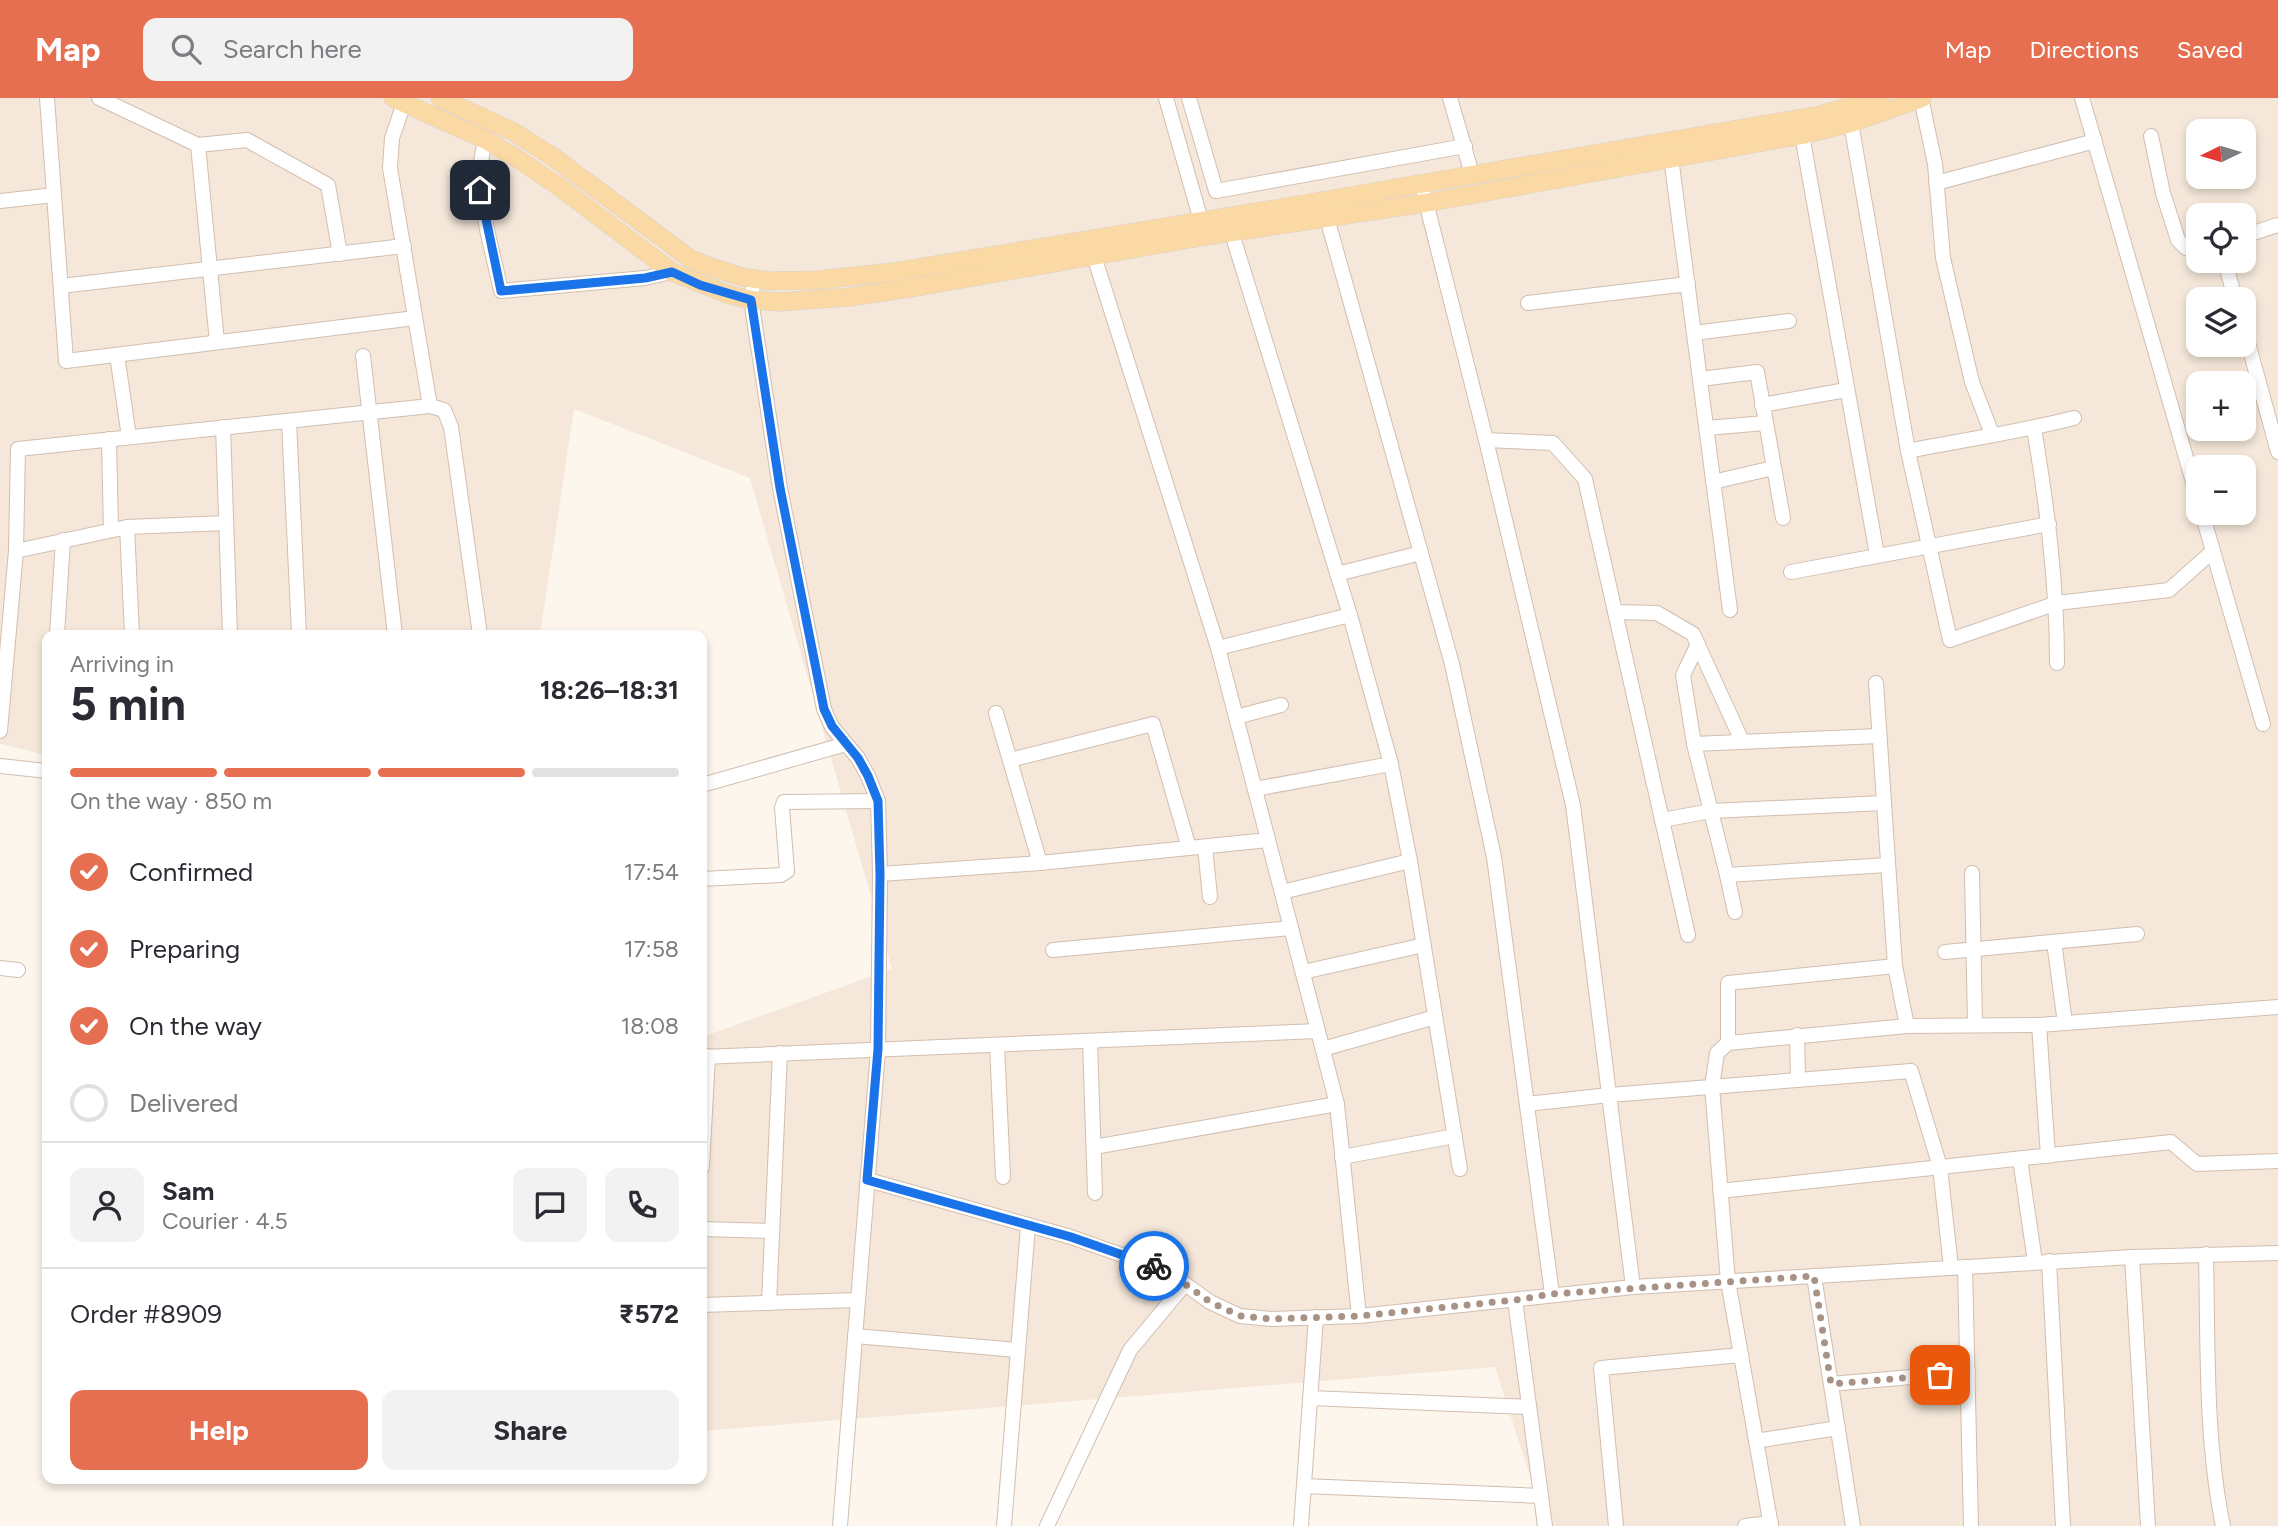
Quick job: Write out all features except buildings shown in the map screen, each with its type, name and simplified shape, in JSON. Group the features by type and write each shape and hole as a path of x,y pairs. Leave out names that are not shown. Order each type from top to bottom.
{"main road":[{"path":"440,98 512,131 553,157 690,258 705,265 754,278 792,282 893,272 1204,228 1472,174 1802,135 1851,123 1922,98"},
{"path":"1229,224 1327,218 1425,203 1820,115 1879,98"},
{"path":"402,100 486,140 558,186 672,272 700,285 751,300 789,301 849,297 1094,256 1204,228"}],"street":[{"path":"47,98 66,361 415,318"},
{"path":"99,98 198,145 247,140 328,185 340,254"},
{"path":"1166,98 1204,228"},
{"path":"1189,98 1216,191 1465,146"},
{"path":"1450,98 1472,174"},
{"path":"1922,98 1936,183 1943,258 1972,382 1992,434"},
{"path":"2082,98 2186,457"},
{"path":"402,100 390,154 430,406"},
{"path":"1851,123 1908,451 1951,640 2057,603 2169,590 2213,551"},
{"path":"1802,135 1877,555"},
{"path":"2151,136 2163,193 2178,240 2186,248"},
{"path":"486,140 479,169 480,190 501,291 645,278 672,272"},
{"path":"1936,183 2095,141"},
{"path":"198,145 217,342"},
{"path":"1670,149 1730,610"},
{"path":"1423,183 1425,203 1486,440 1573,805 1633,1287"},
{"path":"0,201 54,195"},
{"path":"1327,218 1452,664 1494,858 1552,1294"},
{"path":"1229,224 1350,615 1391,764 1410,861 1460,1169"},
{"path":"2256,232 2278,225"},
{"path":"61,286 404,246"},
{"path":"1094,256 1218,648 1337,1104 1359,1316"},
{"path":"754,278 751,300 780,488 815,670 828,718 868,776 878,801 878,1049 840,1526"},
{"path":"1528,303 1688,284"},
{"path":"1694,333 1789,321"},
{"path":"117,355 129,437"},
{"path":"363,356 394,630"},
{"path":"2252,357 2278,452"},
{"path":"1700,379 1757,372 1783,518"},
{"path":"1762,405 1846,390"},
{"path":"0,730 16,551 18,449 430,406 444,410 451,427 479,630"},
{"path":"1908,451 2074,418"},
{"path":"289,421 299,630"},
{"path":"1707,428 1765,423"},
{"path":"223,428 230,630"},
{"path":"2034,428 2049,524 2057,603 2057,663"},
{"path":"108,439 111,530"},
{"path":"1486,440 1553,443 1585,479 1688,935"},
{"path":"1713,482 1773,468"},
{"path":"16,551 127,527 226,523"},
{"path":"1791,572 2049,524"},
{"path":"2205,525 2263,724"},
{"path":"127,527 132,630"},
{"path":"57,630 63,540"},
{"path":"1337,574 1421,553"},
{"path":"1615,612 1657,613 1693,634 1742,741"},
{"path":"1218,648 1350,615"},
{"path":"1698,644 1683,675 1695,744 1735,912"},
{"path":"1876,683 1895,966 1907,1026"},
{"path":"1236,717 1281,705"},
{"path":"996,713 1040,863"},
{"path":"1010,760 1153,724 1189,848"},
{"path":"1695,744 1879,736"},
{"path":"707,784 846,744"},
{"path":"1255,789 1391,764"},
{"path":"0,766 42,770"},
{"path":"707,878 781,875 787,871 782,808 784,802 878,801"},
{"path":"1662,820 1710,811 1884,803"},
{"path":"880,874 1040,863 1268,840"},
{"path":"1205,846 1210,897"},
{"path":"1282,892 1410,861"},
{"path":"1727,875 1888,864"},
{"path":"1972,873 1975,1025"},
{"path":"1053,950 1291,928"},
{"path":"1945,952 2137,934"},
{"path":"2054,942 2065,1023"},
{"path":"1303,972 1424,945"},
{"path":"1728,1043 1728,983 1895,966"},
{"path":"0,968 18,970"},
{"path":"1745,1526 1771,1525 1728,1281 1712,1087 1717,1053 1728,1043 1797,1035 1907,1026 2039,1025 2278,1007"},
{"path":"1323,1049 1435,1017"},
{"path":"2039,1025 2048,1156"},
{"path":"707,1057 1318,1031"},
{"path":"1797,1035 1798,1080"},
{"path":"1090,1041 1095,1193"},
{"path":"998,1045 1003,1177"},
{"path":"769,1303 780,1053"},
{"path":"1527,1104 1911,1071 1940,1167 1958,1268 1968,1372 1972,1526"},
{"path":"1094,1147 1337,1104"},
{"path":"1342,1157 1455,1136"},
{"path":"1720,1191 2171,1142 2197,1164 2278,1161"},
{"path":"2020,1159 2042,1262 2063,1526"},
{"path":"867,1180 1071,1237 1150,1265 1185,1284 1210,1302 1240,1316 1270,1319 1359,1316 1633,1287 2132,1256 2278,1253"},
{"path":"1004,1526 1028,1226"},
{"path":"707,1229 772,1231"},
{"path":"2206,1254 2210,1408 2223,1526"},
{"path":"2132,1256 2148,1526"},
{"path":"1814,1276 1853,1526"},
{"path":"1047,1526 1130,1350 1185,1284"},
{"path":"707,1305 858,1300"},
{"path":"1515,1300 1545,1526"},
{"path":"1301,1526 1316,1317"},
{"path":"855,1336 1017,1350"},
{"path":"1616,1526 1601,1367 1741,1355"},
{"path":"1831,1384 1968,1372"},
{"path":"1310,1398 1529,1407"},
{"path":"1756,1441 1838,1428"},
{"path":"1304,1486 1541,1496"}],"shaded area":[{"path":"0,98 2278,98 2278,1526 1546,1526 1495,1367 707,1431 707,1035 892,969 750,478 574,409 541,630 42,630 42,754 0,744"}],"way so far":[{"path":"1154,1266 1210,1302 1240,1316 1270,1319 1359,1316 1552,1294 1814,1276 1831,1384 1940,1375"}],"route":[{"path":"480,190 501,291 645,278 672,272 700,285 751,300 780,488 824,709 832,726 858,758 878,801 878,1049 867,1180 1071,1237 1154,1266"}]}
